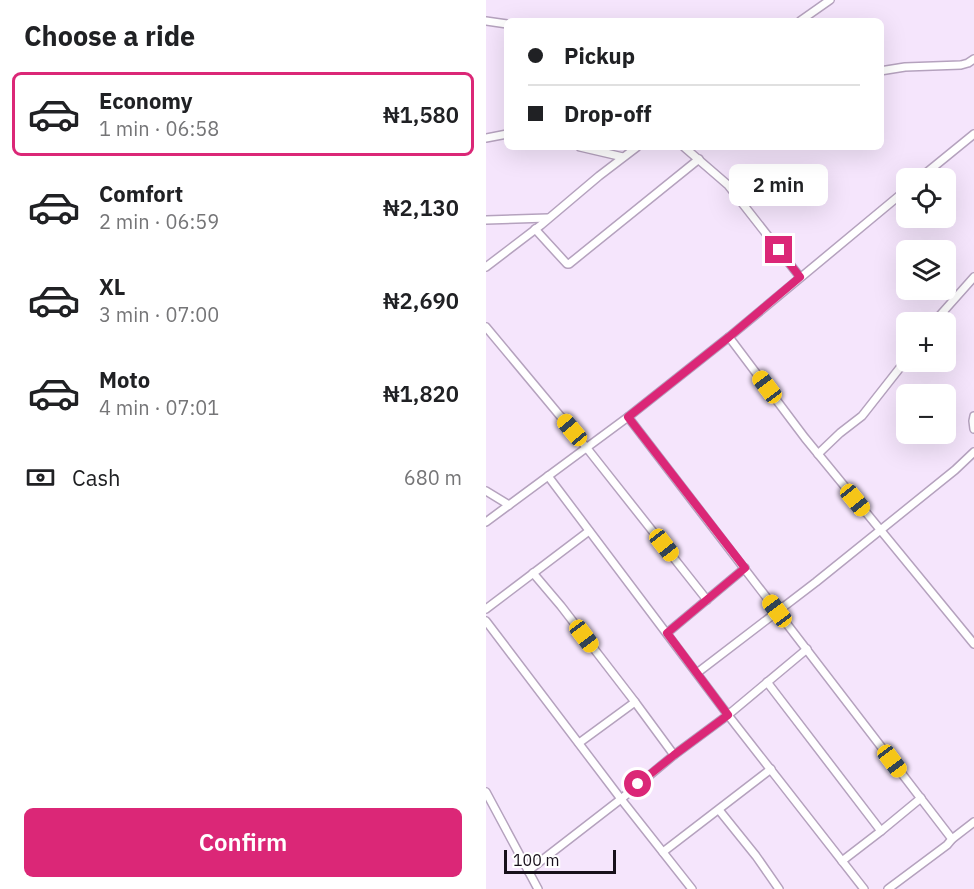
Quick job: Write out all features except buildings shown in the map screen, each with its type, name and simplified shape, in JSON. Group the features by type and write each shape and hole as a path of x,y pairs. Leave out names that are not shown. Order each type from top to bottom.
{"street":[{"path":"804,18 830,0"},
{"path":"486,21 504,24"},
{"path":"884,70 905,67 961,65 974,59"},
{"path":"932,168 974,134"},
{"path":"486,138 504,135"},
{"path":"593,150 623,157"},
{"path":"486,267 633,150"},
{"path":"688,150 728,184 800,277"},
{"path":"536,229 567,264 570,264 699,159"},
{"path":"486,522 628,417 729,337 896,198"},
{"path":"486,220 548,218"},
{"path":"943,312 974,277"},
{"path":"486,327 586,447 707,600"},
{"path":"729,337 818,454 974,644"},
{"path":"818,454 862,416 897,372"},
{"path":"974,416 974,429"},
{"path":"628,417 952,839"},
{"path":"697,674 816,582 955,470 974,452"},
{"path":"548,476 728,715 864,889"},
{"path":"486,491 509,505"},
{"path":"486,609 589,531"},
{"path":"667,633 745,568"},
{"path":"534,573 674,755"},
{"path":"486,621 692,889"},
{"path":"528,871 728,715 807,649"},
{"path":"767,682 881,831"},
{"path":"579,743 635,702"},
{"path":"663,852 771,769"},
{"path":"486,792 538,889"},
{"path":"842,861 921,798"},
{"path":"719,810 779,889"},
{"path":"888,889 974,822"}],"route":[{"path":"638,784 728,715 667,633 745,568 628,417 800,277 779,250"}]}
